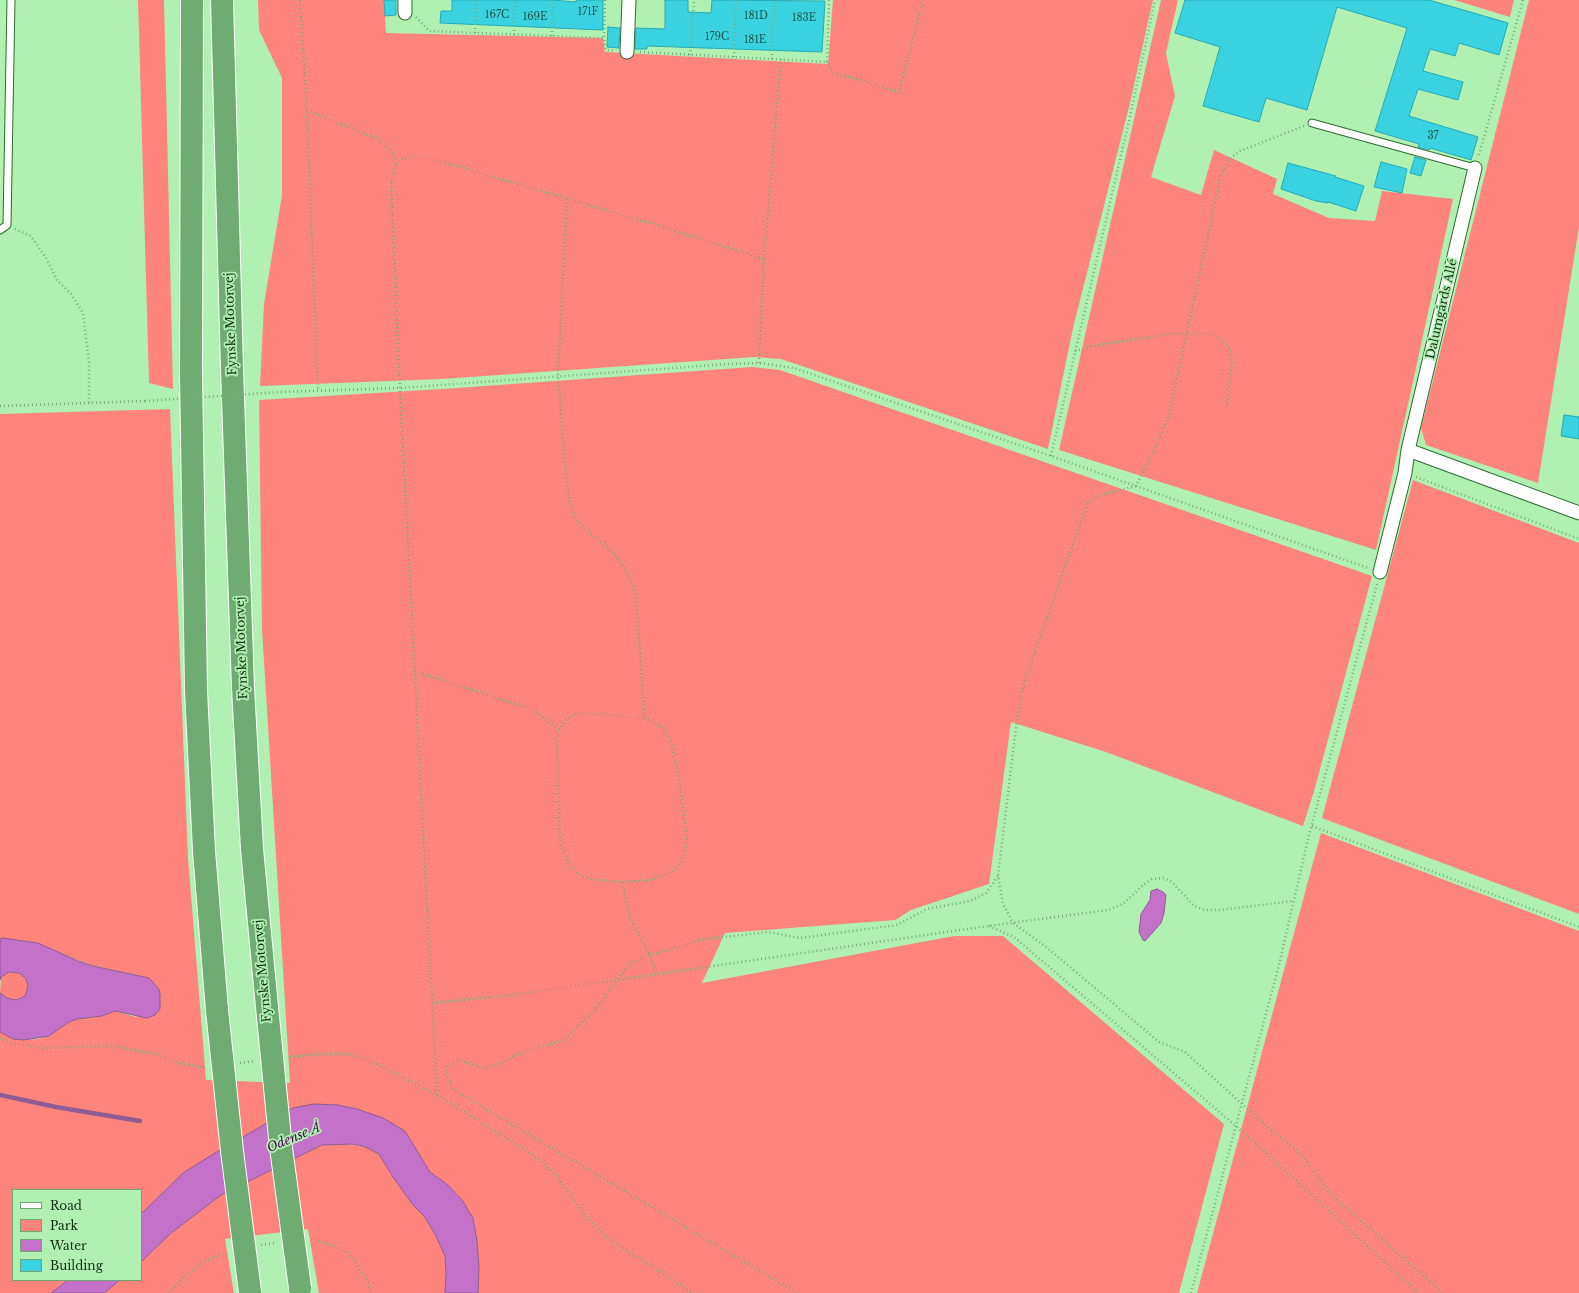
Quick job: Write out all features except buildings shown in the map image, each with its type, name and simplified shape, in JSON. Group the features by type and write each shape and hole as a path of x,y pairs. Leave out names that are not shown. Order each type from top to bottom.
{"highway":[{"path":"192,0 191,373 196,683 204,851 217,1010 233,1159 251,1292"},
{"name":"Fynske Motorvej","path":"222,0 232,369 243,688 252,849 281,1148 300,1291"}],"street":[{"path":"405,0 405,13"},
{"path":"627,52 629,0"},
{"name":"Dalumgårds Allé","path":"1380,572 1405,473 1408,450 1475,168"},
{"path":"1408,450 1579,513"}],"lane":[{"path":"0,230 7,225 10,0"},
{"path":"1312,123 1475,168"}],"path":[{"path":"300,0 308,110 318,390"},
{"path":"475,33 476,0"},
{"path":"514,35 515,0"},
{"path":"552,36 553,0"},
{"path":"605,0 604,38 606,50 827,62"},
{"path":"690,55 694,0"},
{"path":"734,57 736,0"},
{"path":"772,59 774,0"},
{"path":"829,0 827,62 832,72 899,92 923,0"},
{"path":"1051,456 1129,121 1155,0"},
{"path":"1475,168 1523,0"},
{"path":"405,13 414,15 429,31 604,38"},
{"path":"759,363 764,259 781,60"},
{"path":"308,110 378,139 394,154 396,165 391,182 400,388 437,1095"},
{"path":"1312,123 1240,151 1229,159 1220,179 1169,414 1158,442 1136,486 1104,494 1088,502 1023,686 1017,719 998,876 1003,904 1013,922 1045,946 1159,1042 1186,1052 1242,1104 1304,1157 1329,1193 1443,1293"},
{"path":"396,165 404,158 415,156 433,159 660,226 764,259"},
{"path":"567,198 558,376 566,476 570,502 576,519 591,534 612,551 624,567 636,594 644,712 646,719"},
{"path":"7,225 31,236 46,258 56,280 71,294 84,313 89,362 88,403"},
{"path":"1075,351 1098,345 1133,339 1186,333 1204,333 1218,338 1229,346 1232,364 1226,404"},
{"path":"0,406 145,401 318,390 400,388 759,363 794,368 1051,456 1380,572 1312,826 1278,969 1191,1293"},
{"path":"1405,473 1579,539"},
{"path":"415,671 534,710 560,730"},
{"path":"574,714 604,714 646,719 661,726 670,741 679,779 687,838 684,858 673,871 651,880 622,882 592,879 581,876 569,865 560,843 557,737 560,730 563,722 574,714"},
{"path":"1312,826 1579,927"},
{"path":"797,1293 454,1090 445,1072 449,1064 461,1060 488,1069 518,1054 564,1040 594,1011 630,963 650,955 706,939 768,932 800,938 897,925 927,909 970,901 986,893 998,876"},
{"path":"432,1003 509,995 1013,922 1108,910 1123,904 1143,885 1152,879 1164,878 1172,882 1194,906 1205,910 1220,910 1293,902"},
{"path":"622,882 630,918 650,955 656,973"},
{"path":"988,926 1014,936 1236,1126 1419,1293"},
{"path":"0,1038 11,1043 44,1048 115,1046 155,1054 193,1066 206,1066"},
{"path":"289,1057 319,1054 346,1054 371,1060 437,1095 532,1154 556,1176 583,1213 606,1237 692,1293"},
{"path":"236,1063 259,1060"},
{"path":"308,1239 316,1239 349,1253 366,1277 371,1293"},
{"path":"256,1246 279,1242"},
{"path":"170,1293 186,1275 204,1261 228,1252"}],"green space":[{"path":"138,0 164,0 173,389 149,383"},
{"path":"258,0 384,0 386,33 603,38 605,52 828,64 833,0 1153,0 1130,103 1073,328 1048,449 781,359 754,357 442,379 260,386 264,304 282,195 282,78 259,30"},
{"path":"1161,0 1178,0 1166,53 1175,96 1151,177 1201,195 1214,150 1277,179 1273,194 1329,218 1375,221 1382,191 1453,199 1376,550 1059,450"},
{"path":"1454,0 1514,0 1510,17"},
{"path":"1529,0 1579,0 1579,227 1538,483 1426,445 1421,428"},
{"path":"752,367 780,370 1372,576 1315,788 1303,826 1106,752 1011,722 989,884 911,910 895,920 725,933 702,983 954,936 1003,936 1224,1124 1179,1293 478,1293 479,1268 477,1241 473,1218 462,1200 448,1185 430,1172 405,1131 357,1109 338,1105 314,1104 183,1173 142,1213 142,1189 12,1189 12,1281 67,1281 51,1293 0,1293 0,1032 13,1039 38,1039 49,1036 69,1022 77,1019 102,1016 115,1011 136,1017 160,994 159,989 149,978 94,966 21,940 0,939 0,414 170,409 188,858 206,1080 290,1083 262,629 259,400 442,389"},
{"path":"1413,480 1579,543 1579,914 1322,818"},
{"path":"1321,833 1579,931 1579,1293 1197,1293"},
{"path":"9,972 19,973 26,979 28,986 25,996 16,1000 7,999 0,993 1,977"},
{"path":"348,1144 363,1146 379,1154 393,1177 413,1205 424,1216 435,1234 445,1256 445,1293 319,1293 308,1229 225,1239 234,1293 104,1293 119,1281 142,1281 142,1261 170,1234 221,1195 322,1145"}],"water":[{"path":"1157,889 1166,895 1164,913 1161,923 1145,941 1139,932 1141,914 1150,900 1151,891"},
{"path":"3,938 38,943 93,966 149,978 159,989 160,1009 155,1015 147,1018 115,1011 102,1016 77,1019 69,1022 49,1036 24,1040 13,1039 0,1032 0,993 7,998 16,1000 25,996 28,986 26,979 19,973 9,972 1,977 0,980 0,939"},
{"name":"Odense Å","path":"314,1104 338,1105 357,1109 383,1118 405,1131 430,1172 448,1185 462,1200 473,1218 477,1241 479,1268 478,1293 445,1293 445,1256 435,1234 424,1216 413,1205 379,1154 363,1146 352,1144 322,1145 221,1195 170,1234 142,1261 142,1213 183,1173 293,1108"},
{"path":"67,1281 119,1281 104,1293 51,1293"}],"waterway":[{"path":"0,1095 56,1107 140,1121"}]}
